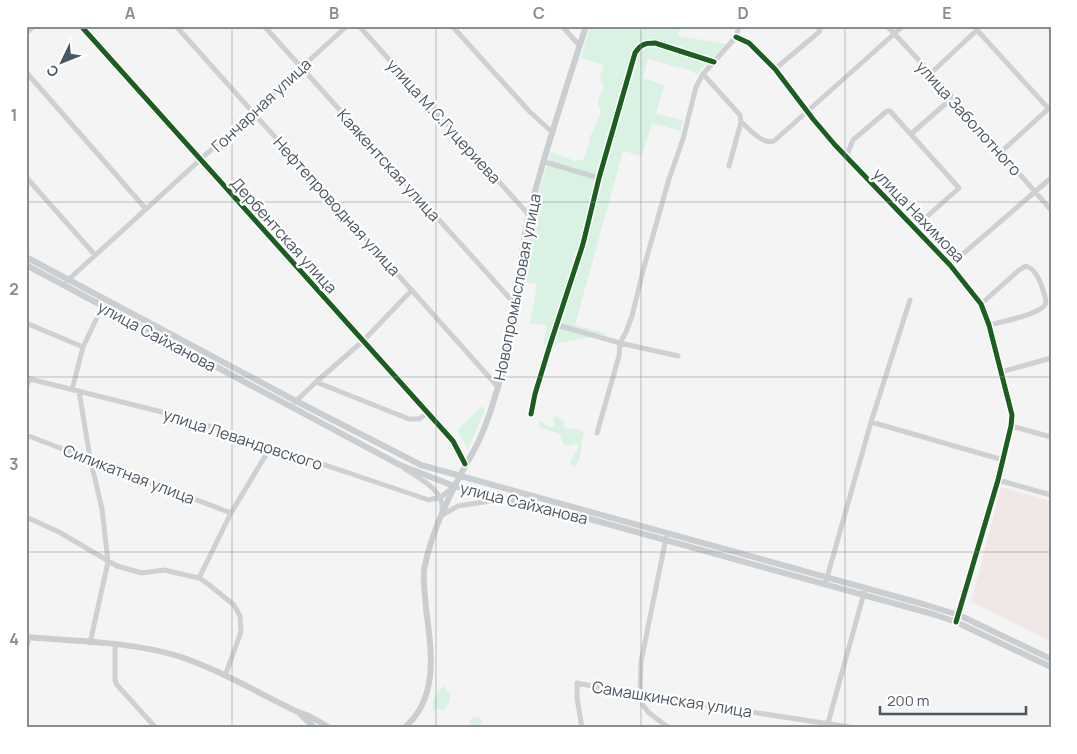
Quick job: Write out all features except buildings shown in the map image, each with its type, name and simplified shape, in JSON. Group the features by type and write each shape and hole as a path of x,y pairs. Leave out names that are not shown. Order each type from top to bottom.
{"main road":[{"name":"Новопромысловая улица","path":"404,728 421,708 427,694 429,682 431,660 424,580 428,554 454,486 481,434 498,387 507,353 529,215 586,26"},
{"name":"улица Сайханова","path":"26,257 102,307 294,404 421,465 666,536"},
{"name":"улица Сайханова","path":"26,265 66,283 294,404 400,465 454,486 666,536"},
{"path":"666,536 826,580 866,588 958,618 1051,659"},
{"path":"826,580 864,595 958,618 1051,667"},
{"path":"28,638 90,642 169,654 198,664 309,716 326,727 334,728"},
{"path":"298,712 315,728"}],"street":[{"path":"26,33 34,26"},
{"name":"Дербентская улица","path":"81,26 453,441 465,464"},
{"name":"Нефтепроводная улица","path":"176,26 498,387"},
{"name":"Каякентская улица","path":"264,26 515,304"},
{"name":"Гончарная улица","path":"66,283 347,26"},
{"name":"улица М.С.Гуцериева","path":"359,26 529,215"},
{"path":"452,26 529,111 553,134"},
{"path":"562,26 580,46"},
{"path":"597,433 619,356 620,343 632,316 696,87 703,74 736,37 738,26"},
{"path":"775,69 819,32 820,30 817,26"},
{"name":"улица Заболотного","path":"887,26 931,73 1051,210"},
{"path":"741,122 765,141 771,143 903,26"},
{"path":"931,73 977,30 1047,107 1047,110 1001,152"},
{"name":"улица Нахимова","path":"736,37 749,43 775,69 846,157 950,265 981,304 1001,372 1012,416 1012,426 958,618"},
{"path":"531,414 535,394 583,244 599,178 634,56 642,45 646,43 663,44 714,62"},
{"path":"26,72 146,209"},
{"path":"703,74 740,114 741,122 729,166"},
{"path":"911,134 952,98"},
{"path":"846,157 852,140 888,110 959,188 914,228"},
{"path":"545,162 599,178"},
{"path":"26,177 95,255"},
{"path":"950,265 1051,178"},
{"path":"981,304 1026,266 1032,269 1039,278 1046,302 1044,307 989,326"},
{"path":"294,404 363,341 412,290"},
{"path":"826,580 871,422 910,300"},
{"path":"72,390 83,347 102,307"},
{"path":"26,323 83,347"},
{"path":"557,325 620,343 678,356"},
{"path":"1001,372 1051,358"},
{"path":"26,387 28,379"},
{"name":"улица Левандовского","path":"28,379 182,418 429,500 441,497"},
{"path":"316,382 409,419 419,419 428,413"},
{"path":"79,391 90,458 102,509 108,562 90,642"},
{"path":"871,422 1003,460"},
{"path":"1012,426 1051,437"},
{"name":"Силикатная улица","path":"26,435 90,458 231,514"},
{"path":"199,578 231,514 270,448"},
{"path":"400,465 435,490 441,497 443,503 442,516"},
{"path":"998,480 1051,495"},
{"path":"441,497 454,486"},
{"path":"442,516 458,506 505,498"},
{"path":"26,517 59,532 108,562 142,573 164,570 199,578 234,605 240,616 241,632 224,676"},
{"path":"666,536 641,662 640,695 643,705 648,712 669,728"},
{"path":"828,723 866,588"},
{"path":"26,650 28,638"},
{"path":"115,645 115,680 156,728"},
{"name":"Самашкинская улица","path":"582,728 577,698 577,683 640,695 856,728"}],"shaded area":[{"path":"1001,487 1051,501 1051,641 971,602"}],"green space":[{"path":"590,26 680,26 678,36 727,44 697,75 692,71 648,59 643,78 664,85 656,114 683,120 681,131 652,123 642,156 623,151 575,325 608,334 543,346 547,326 530,323 537,284 521,282 532,215 551,152 575,161 583,160 590,136 601,111 598,102 604,88 600,77 604,65 581,58"},
{"path":"482,406 485,410 468,449 457,430"},
{"path":"556,416 564,422 564,427 584,432 579,460 573,468 570,461 578,445 568,446 562,443 560,434 538,425 540,421 550,427 555,427 553,419"},
{"path":"445,686 450,693 450,701 444,710 438,709 434,712 433,700 439,690"},
{"path":"479,717 482,721 479,728 471,725 469,722 473,718"}],"cycle path":[{"path":"81,26 453,441 465,464"},
{"path":"736,37 749,43 775,69 835,145 950,265 981,304 989,325 1012,415 1011,426 998,480 956,622"},
{"path":"531,414 549,348 583,244 599,178 635,53 644,45 655,43 714,62"}]}
